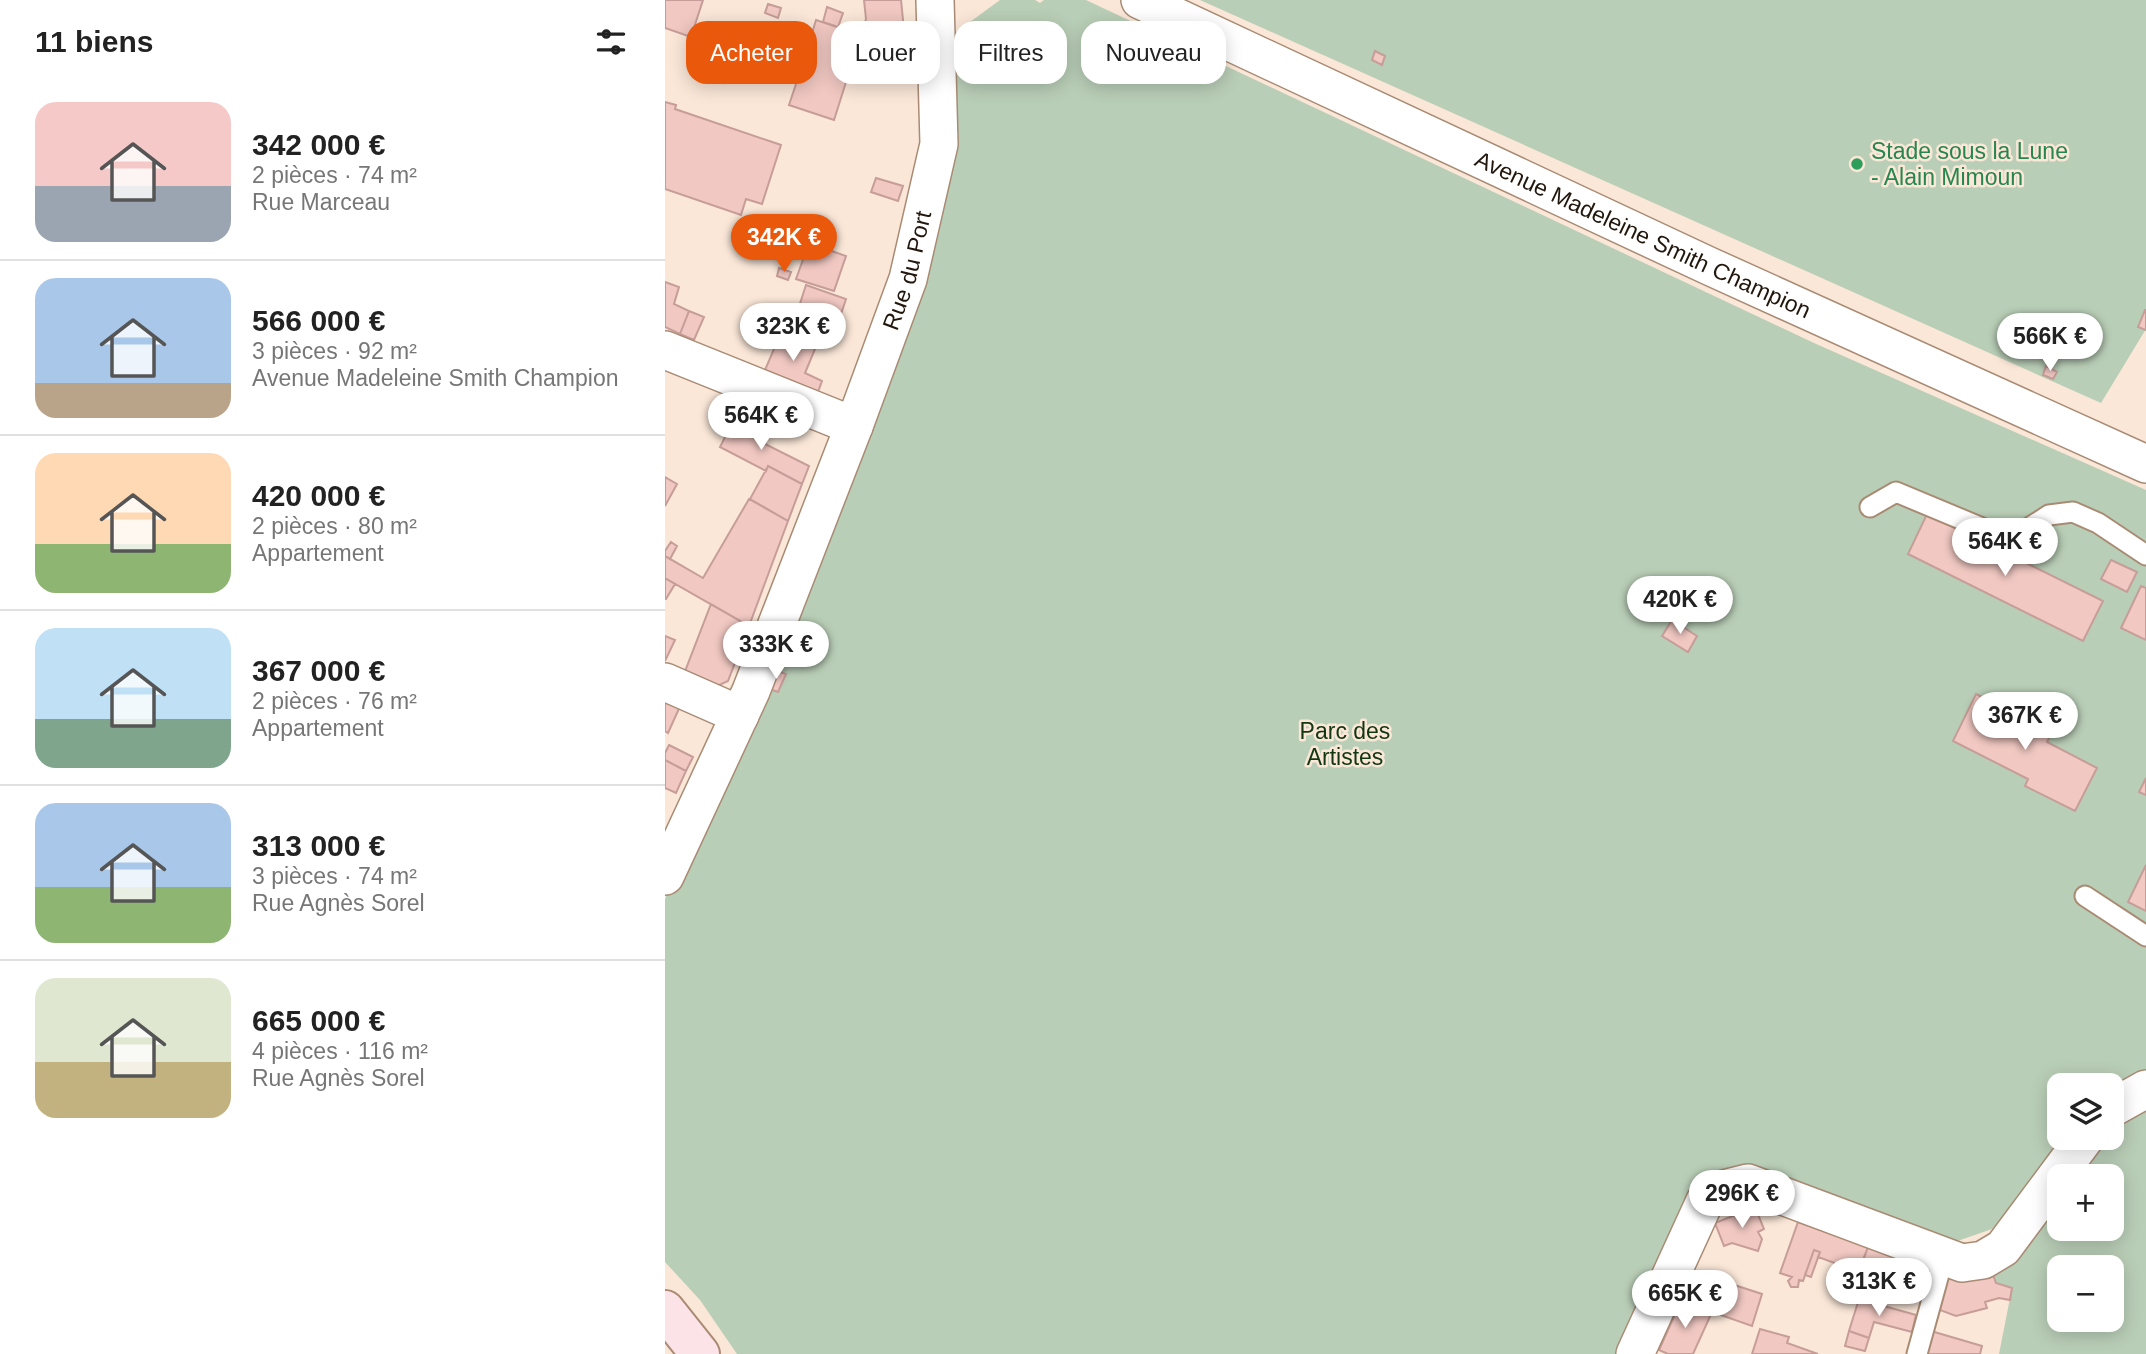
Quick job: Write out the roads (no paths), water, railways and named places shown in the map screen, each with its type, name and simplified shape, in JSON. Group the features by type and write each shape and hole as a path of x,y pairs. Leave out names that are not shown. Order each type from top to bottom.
{"main road":[{"path":"665,1310 700,1354"},
{"path":"665,1342 673,1354"}],"street":[{"name":"Rue du Port","path":"665,876 751,691 855,426 908,279 939,144 935,0"},
{"name":"Avenue Madeleine Smith Champion","path":"1140,0 1709,266 2146,464"},
{"path":"665,350 855,426"},
{"path":"665,682 740,715"},
{"path":"2124,1101 2146,1089"},
{"path":"1635,1354 1705,1201 1724,1189 1748,1183 1962,1263 1983,1260 2003,1248 2076,1150"}],"lane":[{"path":"1870,507 1896,492 1999,535 2018,535 2049,515 2073,512 2098,523 2146,555"},
{"path":"2085,896 2146,936"},
{"path":"1917,1354 1944,1256"}],"place":[{"name":"Stade sous la Lune - Alain Mimoun","path":"1857,164"}],"park label":[{"name":"Parc des Artistes","path":"1345,744"}]}
